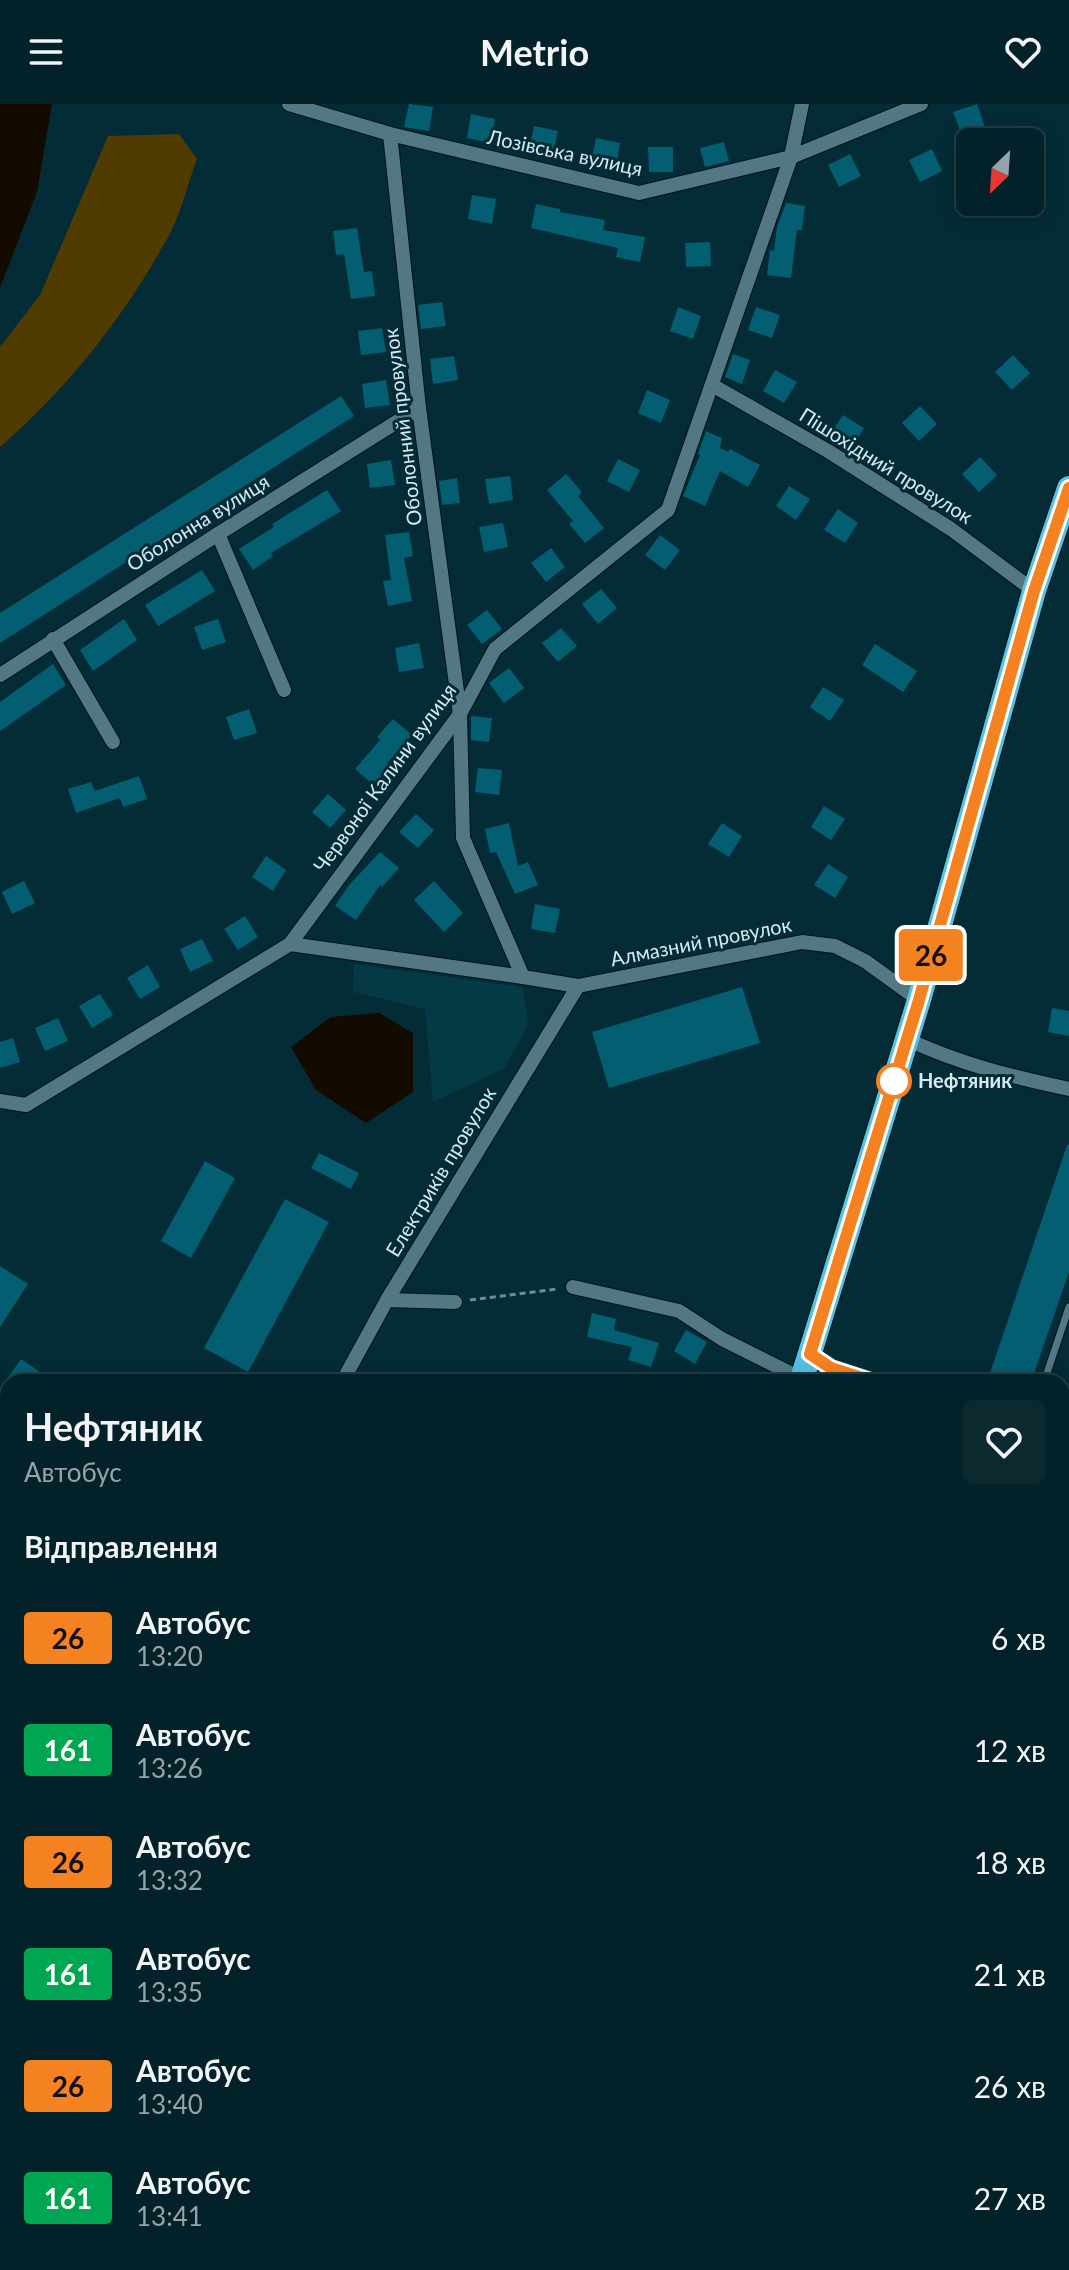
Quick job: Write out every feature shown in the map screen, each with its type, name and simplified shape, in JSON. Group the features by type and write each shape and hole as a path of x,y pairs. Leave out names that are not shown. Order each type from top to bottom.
{"highway":[{"path":"803,1374 919,1000 1034,591 1069,488"}],"street":[{"name":"Лозівська вулиця","path":"289,104 390,134 639,193 791,157 921,104"},
{"name":"Червоної Калини вулиця","path":"0,1101 26,1105 290,944 460,714 495,649 668,510 791,157 802,104"},
{"name":"Оболонний провулок","path":"390,134 419,408 460,714"},
{"name":"Пішохідний провулок","path":"712,385 828,451 951,529 1034,591"},
{"name":"Оболонна вулиця","path":"0,675 419,408"},
{"path":"218,534 284,690"},
{"path":"53,639 113,742"},
{"path":"460,714 463,838 523,977"},
{"name":"Алмазний провулок","path":"290,944 578,986 802,942 835,946 865,961 919,1000"},
{"name":"Електриків провулок","path":"346,1374 387,1300 578,986"},
{"path":"907,1039 929,1050 1002,1075 1069,1089"},
{"path":"573,1287 679,1311 722,1339 789,1374"},
{"path":"387,1300 455,1302"}],"lane":[{"path":"1047,1374 1069,1307"},
{"path":"810,1354 831,1368 849,1374"}],"path":[{"path":"455,1302 573,1287"}],"shaded area":[{"path":"0,104 52,104 37,192 0,288"},
{"path":"179,134 197,159 167,239 113,324 71,376 0,447 0,347 40,295 108,136"},
{"path":"354,964 523,987 528,1025 504,1069 433,1102 425,1009 353,992"},
{"path":"379,1013 413,1033 413,1092 366,1123 316,1090 291,1047 331,1017"}],"building":[{"path":"409,104 433,107 429,131 404,127"},
{"path":"977,104 985,127 959,128 953,112"},
{"path":"471,114 495,119 491,143 467,138"},
{"path":"534,126 558,131 553,155 529,150"},
{"path":"596,138 620,143 616,167 591,162"},
{"path":"724,142 729,161 705,167 700,148"},
{"path":"648,147 673,147 673,172 649,172"},
{"path":"932,149 942,171 920,182 909,160"},
{"path":"850,154 861,176 839,187 828,165"},
{"path":"472,195 496,199 492,224 468,219"},
{"path":"786,203 805,206 802,230 797,230 791,278 767,275 770,250 774,251 777,227"},
{"path":"536,204 605,220 603,230 645,237 640,262 616,257 618,248 531,228"},
{"path":"357,228 364,272 372,271 375,296 351,299 344,254 336,255 333,231"},
{"path":"710,242 711,266 686,267 685,243"},
{"path":"442,302 446,326 421,329 418,305"},
{"path":"678,307 701,316 693,339 670,331"},
{"path":"756,307 780,315 772,338 748,330"},
{"path":"382,328 386,352 361,355 358,331"},
{"path":"733,354 750,360 742,384 725,377"},
{"path":"1013,355 1030,373 1012,390 995,372"},
{"path":"454,356 458,380 433,384 430,359"},
{"path":"775,370 797,382 784,403 763,391"},
{"path":"386,380 390,405 365,408 362,384"},
{"path":"647,390 670,400 661,423 638,413"},
{"path":"341,396 354,416 0,643 0,613"},
{"path":"920,406 937,424 919,441 902,423"},
{"path":"843,415 864,428 851,449 830,435"},
{"path":"706,431 722,438 720,448 728,452 730,449 760,465 748,487 720,471 705,506 683,496"},
{"path":"980,457 997,475 979,492 962,474"},
{"path":"618,459 640,470 629,492 607,481"},
{"path":"391,460 395,485 370,488 367,464"},
{"path":"566,474 582,492 578,496 604,528 585,543 569,524 573,521 547,490"},
{"path":"510,476 513,500 489,504 485,479"},
{"path":"457,478 460,503 442,505 439,481"},
{"path":"789,486 810,499 796,520 776,506"},
{"path":"327,490 341,511 271,553 273,556 253,570 239,549"},
{"path":"838,509 858,523 845,543 824,530"},
{"path":"503,523 508,547 484,552 479,527"},
{"path":"409,532 413,556 404,558 412,601 388,606 383,581 391,580 385,535"},
{"path":"660,535 680,550 665,570 645,555"},
{"path":"551,548 565,567 546,582 531,563"},
{"path":"202,570 215,591 158,626 145,605"},
{"path":"601,589 617,608 598,624 582,604"},
{"path":"487,610 502,629 482,644 467,625"},
{"path":"124,619 137,640 93,671 80,650"},
{"path":"218,619 226,642 202,650 194,627"},
{"path":"561,628 577,646 558,662 542,643"},
{"path":"419,643 424,668 399,672 395,648"},
{"path":"875,644 917,671 903,692 862,665"},
{"path":"53,664 66,685 0,731 0,702"},
{"path":"509,668 524,688 504,703 489,683"},
{"path":"823,687 844,700 830,721 810,707"},
{"path":"249,709 257,733 234,740 226,717"},
{"path":"471,716 492,718 489,742 471,740"},
{"path":"393,719 412,735 387,763 390,766 374,785 355,769"},
{"path":"478,768 502,770 499,795 475,792"},
{"path":"139,776 147,799 123,807 120,798 76,813 68,789 91,782 95,791"},
{"path":"328,794 346,810 330,828 312,812"},
{"path":"824,806 845,819 831,840 811,827"},
{"path":"416,814 434,830 418,848 399,832"},
{"path":"509,823 518,866 528,862 538,885 515,894 496,852 490,853 485,829"},
{"path":"722,823 742,836 729,857 708,844"},
{"path":"380,852 399,868 382,887 380,885 356,920 335,906 349,885"},
{"path":"266,856 286,870 273,891 252,877"},
{"path":"828,864 848,877 835,898 814,885"},
{"path":"24,881 35,903 12,914 2,892"},
{"path":"434,881 463,913 444,932 414,900"},
{"path":"535,904 560,909 555,933 531,929"},
{"path":"245,916 258,937 238,950 224,929"},
{"path":"202,939 213,961 190,972 180,949"},
{"path":"148,965 160,987 140,999 127,978"},
{"path":"742,987 760,1043 609,1088 592,1032"},
{"path":"100,994 113,1015 92,1028 79,1006"},
{"path":"1052,1008 1069,1011 1069,1036 1048,1032"},
{"path":"58,1018 68,1041 45,1051 35,1028"},
{"path":"13,1038 20,1062 0,1068 0,1042"},
{"path":"1069,1145 1069,1272 1034,1374 990,1374"},
{"path":"319,1153 359,1173 351,1189 311,1168"},
{"path":"205,1161 235,1178 191,1258 161,1241"},
{"path":"285,1199 329,1222 248,1372 204,1348"},
{"path":"0,1266 28,1284 0,1327"},
{"path":"592,1313 616,1319 614,1330 659,1343 651,1367 628,1360 632,1347 587,1337"},
{"path":"686,1330 707,1342 695,1364 674,1351"},
{"path":"21,1359 43,1374 11,1374"}],"bus line":[{"name":"26","path":"849,1374 831,1368 810,1354 919,1000 1034,591 1069,488"}],"place":[{"name":"Нефтяник","path":"894,1081"}]}
